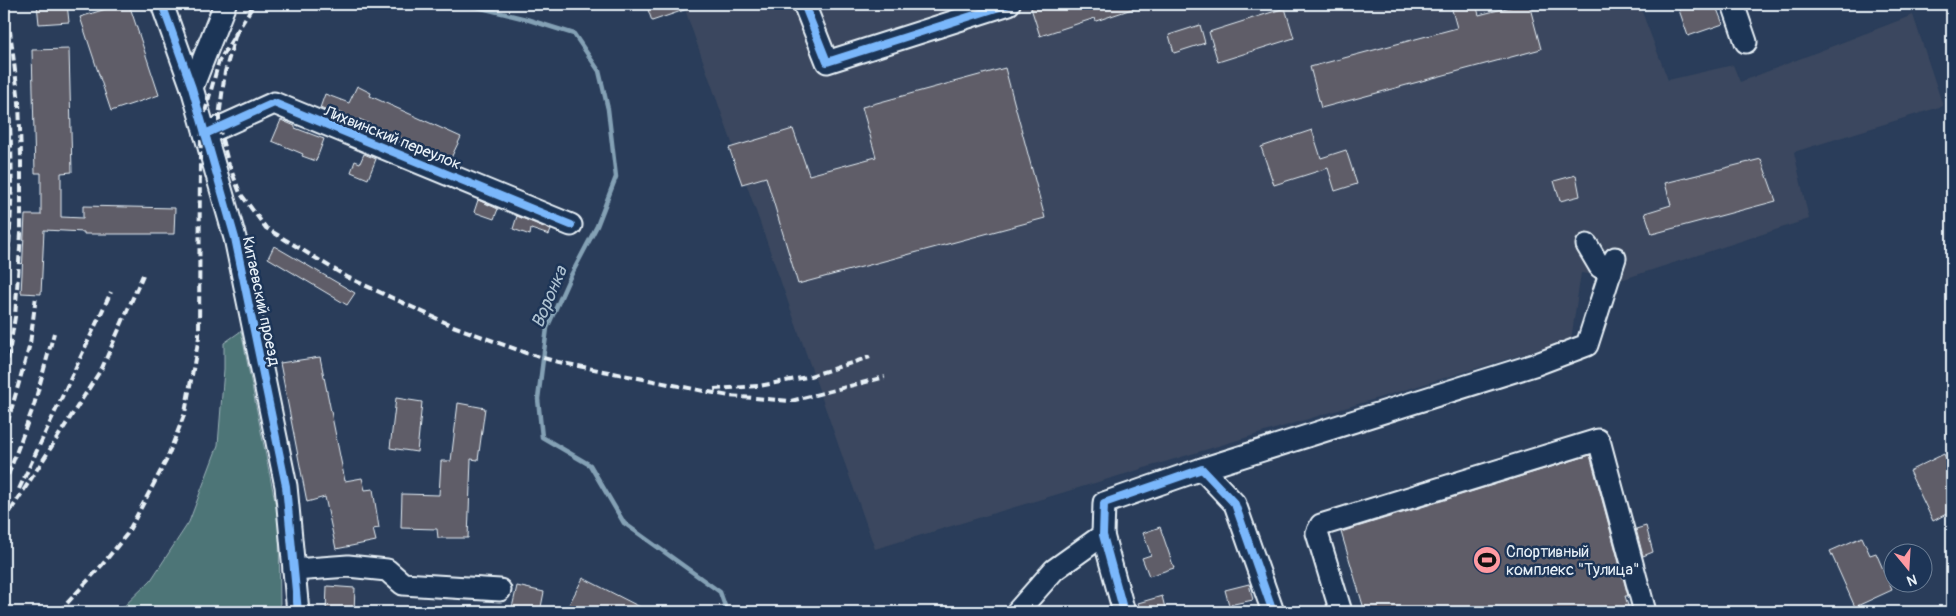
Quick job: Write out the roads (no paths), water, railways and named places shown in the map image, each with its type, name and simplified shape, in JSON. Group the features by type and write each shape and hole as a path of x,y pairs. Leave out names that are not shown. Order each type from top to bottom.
{"street":[{"name":"Китаевский проезд","path":"162,4 192,88 235,238 284,476 298,612"},
{"path":"192,88 224,4"},
{"path":"804,4 827,62 1009,4"},
{"path":"1733,4 1746,42"},
{"name":"Лихвинский переулок","path":"205,134 274,103 571,225"},
{"path":"1124,612 1103,534 1104,503 1202,469 1527,367 1587,345 1613,265 1600,267 1587,245"},
{"path":"1341,612 1317,533 1318,527 1596,440 1600,444 1646,612"},
{"path":"1202,469 1235,504 1273,612"},
{"path":"1017,612 1054,570 1103,534"},
{"path":"294,570 348,566 387,570 403,584 500,590"}],"waterway":[{"name":"Воронка","path":"465,4 526,19 574,34 599,71 608,109 616,177 597,226 569,279 547,328 538,399 542,437 590,465 624,523 720,592 727,612"}],"railway":[{"path":"59,612 102,565 127,534 166,461 185,413 199,337 200,158 202,123 219,61 254,4"},
{"path":"4,383 15,317 21,234 19,102 10,31"},
{"path":"236,33 225,72 219,128 228,162 240,193 266,228 347,277 453,326 526,353 558,362 729,396 791,401 885,377"},
{"path":"4,68 10,124 12,182 4,295"},
{"path":"4,521 102,368 143,275"},
{"path":"19,489 111,292"},
{"path":"4,435 30,344 36,296"},
{"path":"4,486 34,405 54,333"},
{"path":"714,389 759,386 807,377 870,357"}],"place":[{"name":"Спортивный комплекс \"Тулица\"","path":"1487,560"}]}
